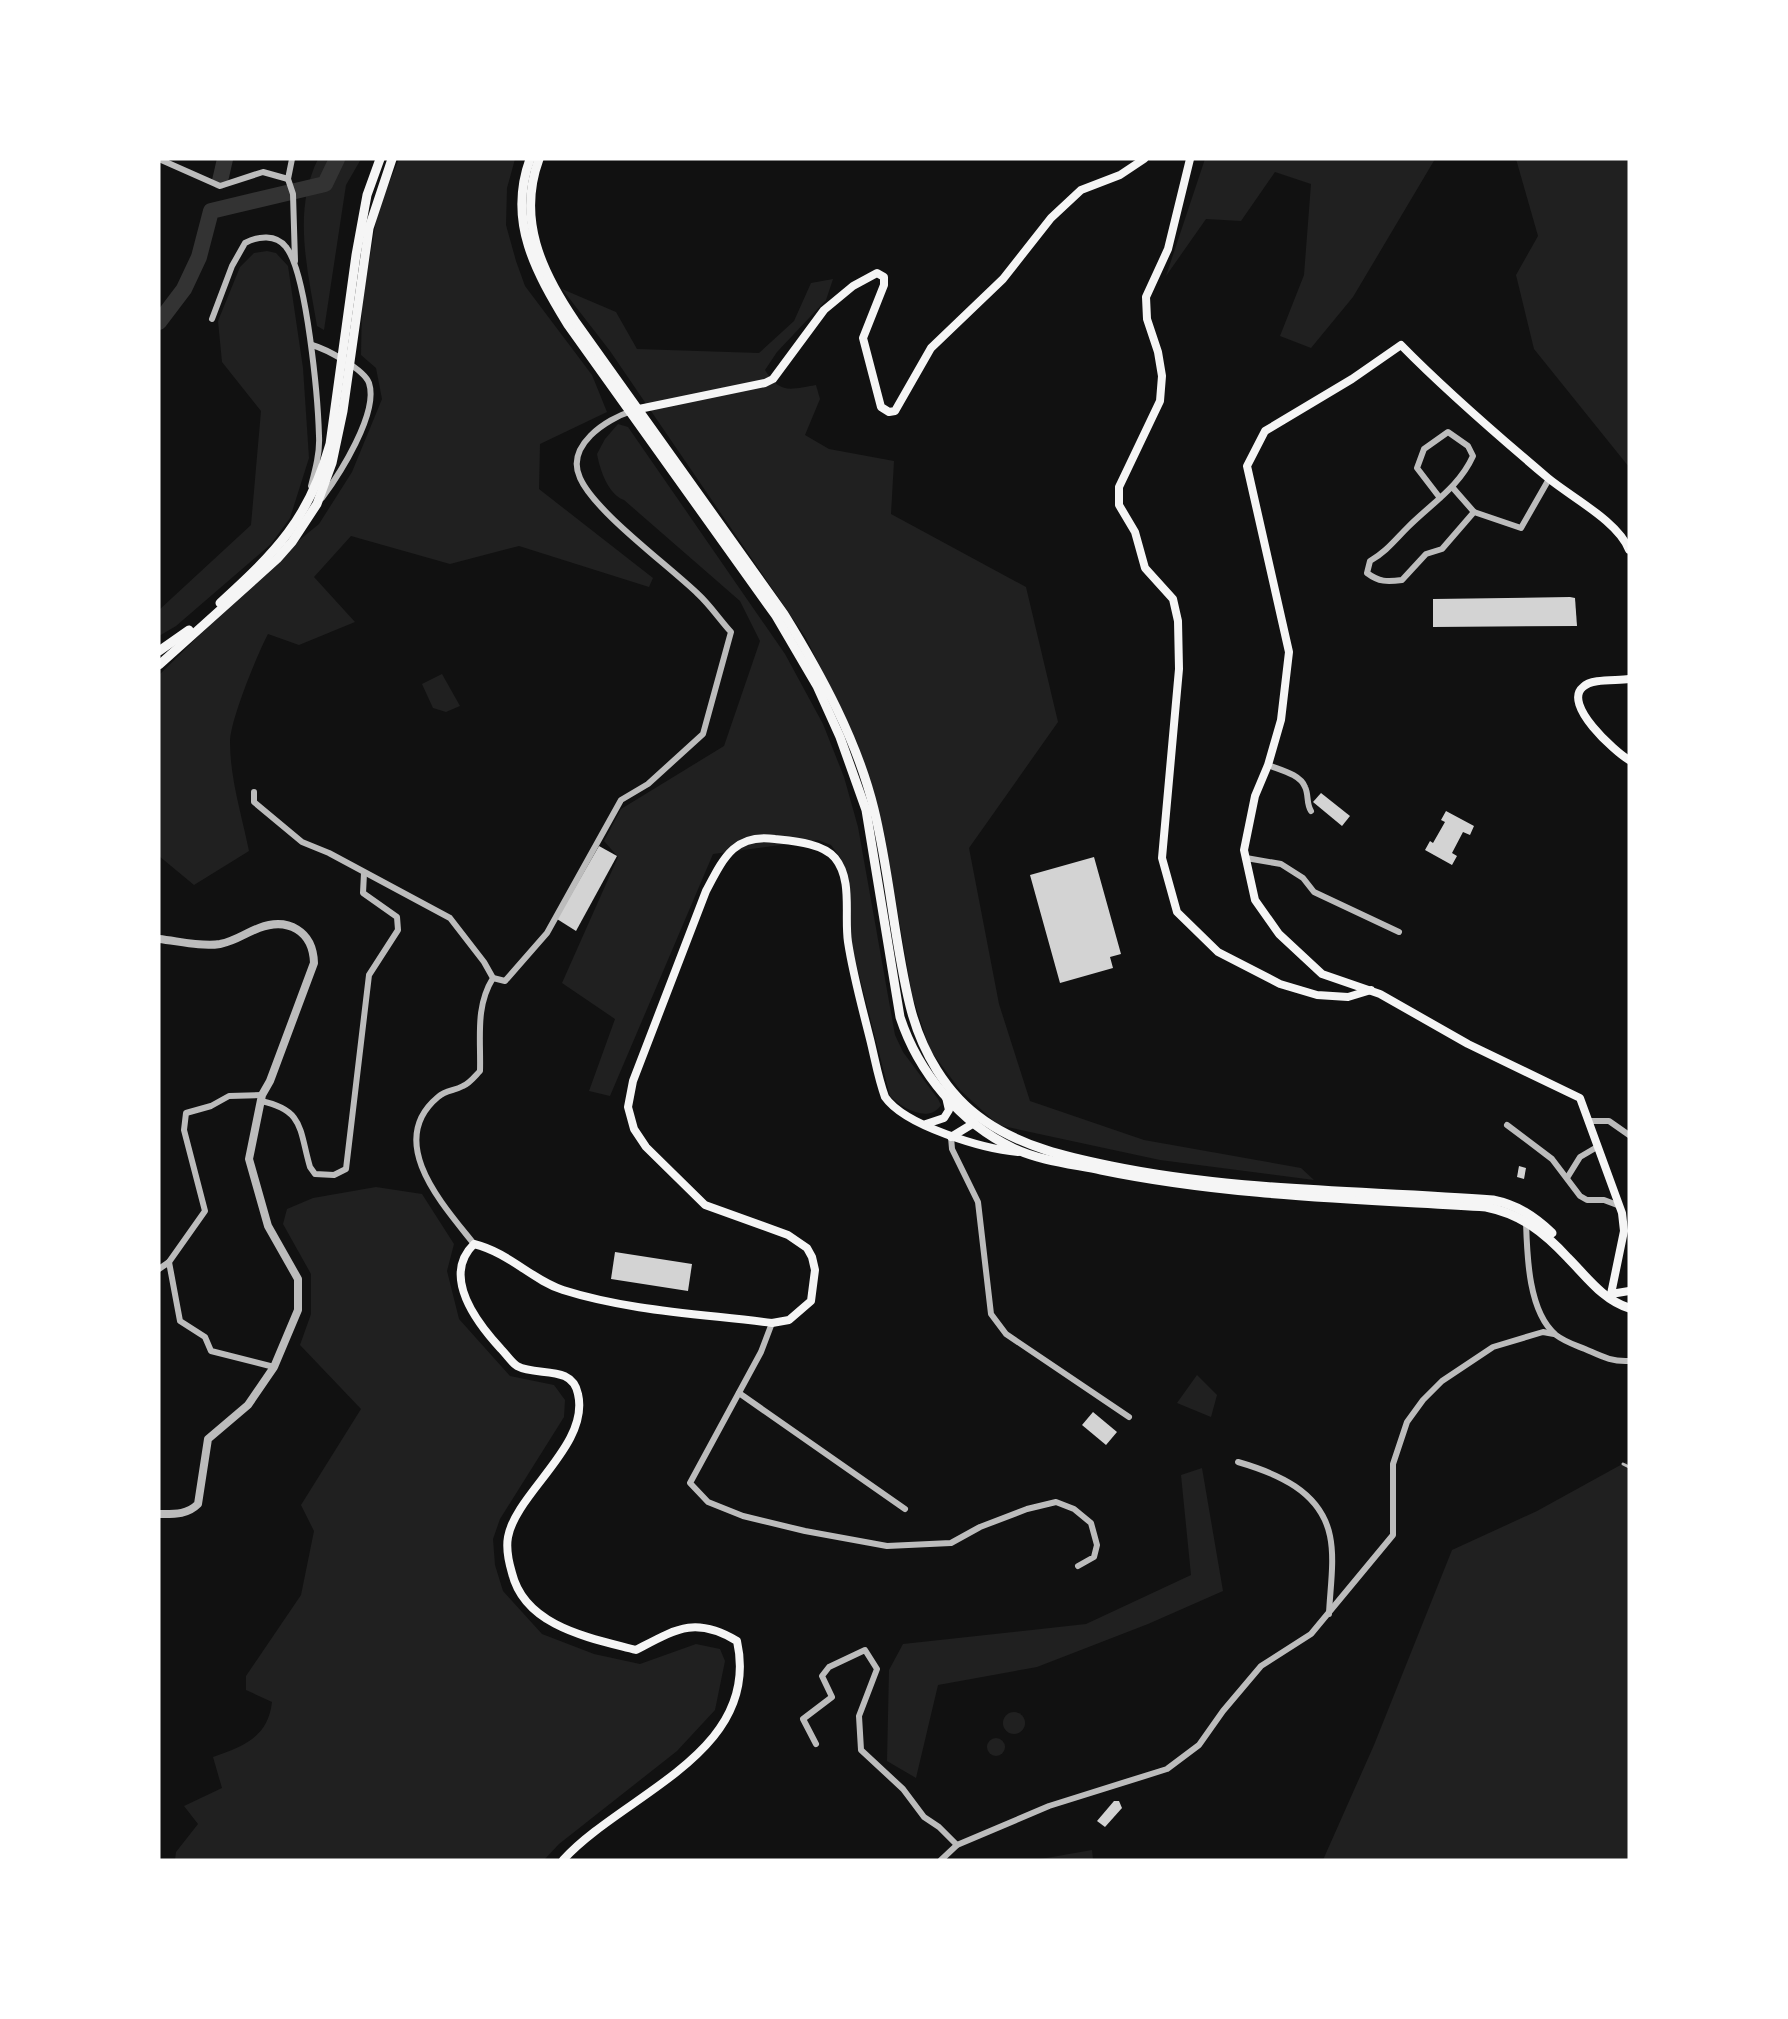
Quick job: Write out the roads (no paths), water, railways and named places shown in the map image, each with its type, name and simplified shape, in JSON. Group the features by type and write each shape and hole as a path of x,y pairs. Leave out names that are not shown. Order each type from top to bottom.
{"highway":[{"path":"159,664 278,559 317,504 335,452 364,210 380,159"},
{"path":"348,340 369,228 392,159"},
{"path":"530,159 522,201 523,228 529,254 543,284 568,325 776,616 817,686 840,737 866,810 900,1017 908,1041 921,1065 946,1096 1022,1152 1144,1179 1203,1187 1486,1207 1507,1211 1541,1231 1606,1297 1629,1308"},
{"path":"539,159 529,205 530,222 538,252 562,302 631,412 784,614 828,692 848,734 874,807 910,1006 922,1045 951,1089 978,1121 1016,1139 1055,1153 1148,1173 1244,1185 1488,1200 1512,1204 1543,1225 1611,1294 1629,1303"},
{"path":"159,651 201,621 243,583 279,547 301,516 314,493 325,462 343,376"}],"main road":[{"path":"631,412 765,384 773,379 824,310 853,286 877,273 884,277 884,285 863,338 881,407 889,412 895,411 931,348 1003,279 1051,218 1081,190 1120,175 1144,159"},
{"path":"1190,159 1174,230 1146,297 1147,319 1158,352 1162,376 1160,401 1119,487 1119,506 1135,532 1145,568 1173,599 1178,621 1178,691 1162,858 1177,912 1218,952 1280,984 1317,995 1348,997 1371,990"},
{"path":"1629,550 1625,540 1608,524 1549,479 1436,381 1401,345 1352,379 1265,431 1252,451 1247,466 1289,652 1281,720 1268,765 1255,796 1244,850 1255,900 1280,934 1322,974 1371,990 1468,1044 1580,1098 1620,1206 1624,1231 1611,1294 1629,1292"},
{"path":"1629,679 1589,683 1581,688 1579,695 1587,721 1617,753 1629,760"},
{"path":"563,1860 599,1830 688,1764 728,1720 737,1688 740,1654 737,1641 717,1629 708,1628 675,1629 636,1650 552,1624 530,1605 514,1583 507,1539 512,1524 549,1472 578,1420 579,1393 570,1379 558,1372 534,1371 517,1366 472,1314 460,1271 463,1254 474,1244 495,1250 561,1289 614,1302 772,1323 789,1320 811,1301 815,1270 807,1248 788,1235 705,1205 646,1147 634,1129 628,1107 633,1081 706,891 720,866 738,845 751,838 772,838 802,843 828,851 834,857 844,878 847,939 853,972 880,1083 891,1104 951,1137 1022,1152"},
{"path":"926,1124 940,1121 947,1115 946,1096"},
{"path":"951,1137 978,1121"}],"street":[{"path":"159,159 220,186 263,172 289,181"},
{"path":"292,159 289,181 293,194 295,262 312,345 320,439 312,480 301,516"},
{"path":"212,319 232,266 244,243 252,239 276,238 286,246 295,262"},
{"path":"312,345 359,371 368,382 370,390 368,408 356,445 343,470 317,504"},
{"path":"254,792 254,802 263,812 302,842 450,918 484,962 493,978 505,981 547,933 621,800 648,784 703,734 731,632 700,596 591,498 578,477 577,459 580,446 596,431 631,412"},
{"path":"1440,498 1417,468 1424,449 1448,432 1468,446 1473,456 1453,488 1386,552 1370,561 1367,573 1386,582 1402,580 1426,554 1442,549 1474,512"},
{"path":"1453,488 1474,512 1521,528 1549,479"},
{"path":"1268,765 1299,779 1306,788 1307,805 1311,811"},
{"path":"1246,858 1281,864 1303,878 1314,892 1399,932"},
{"path":"159,1269 170,1262 205,1211 184,1130 186,1113 211,1106 229,1096 261,1098 283,1106 295,1116 310,1167 315,1174 334,1174 346,1169 369,975 398,930 397,917 363,893 364,873"},
{"path":"159,939 217,944 239,939 258,928 278,923 301,930 314,947 314,963 270,1081 261,1098 249,1159 268,1226 298,1279 298,1310 274,1366 248,1405 208,1439 198,1504 192,1511 182,1514 159,1514"},
{"path":"474,1244 449,1216 423,1174 417,1142 418,1124 438,1097 449,1089 463,1086 480,1071 478,1031 484,993 493,978"},
{"path":"1589,1121 1609,1122 1629,1135"},
{"path":"1507,1125 1552,1159 1584,1198 1604,1200 1620,1206"},
{"path":"951,1137 952,1149 978,1202 991,1314 1006,1334 1129,1417"},
{"path":"1567,1178 1580,1157 1597,1147"},
{"path":"1526,1221 1528,1268 1532,1286 1540,1309 1554,1334"},
{"path":"170,1262 180,1320 205,1337 210,1351 274,1366"},
{"path":"772,1323 761,1352 690,1483 708,1502 742,1516 805,1532 887,1546 926,1542 951,1544 980,1527 1027,1509 1056,1502 1074,1509 1091,1523 1097,1545 1094,1557 1078,1566"},
{"path":"941,1860 957,1845 1049,1806 1167,1769 1199,1745 1261,1666 1311,1634 1393,1535 1392,1464 1397,1443 1407,1422 1423,1400 1451,1375 1493,1347 1543,1332 1554,1334 1613,1362 1629,1361"},
{"path":"739,1393 905,1509"},
{"path":"1238,1462 1268,1470 1299,1488 1327,1526 1331,1552 1329,1615"},
{"path":"816,1744 803,1719 832,1696 822,1676 829,1667 865,1650 877,1669 859,1716 861,1750 903,1789 924,1817 939,1827 957,1845"}],"lane":[{"path":"1623,1464 1629,1467"}],"waterway":[{"path":"220,181 225,159"},
{"path":"159,322 184,289 199,257 211,211 325,184 337,159"}]}
